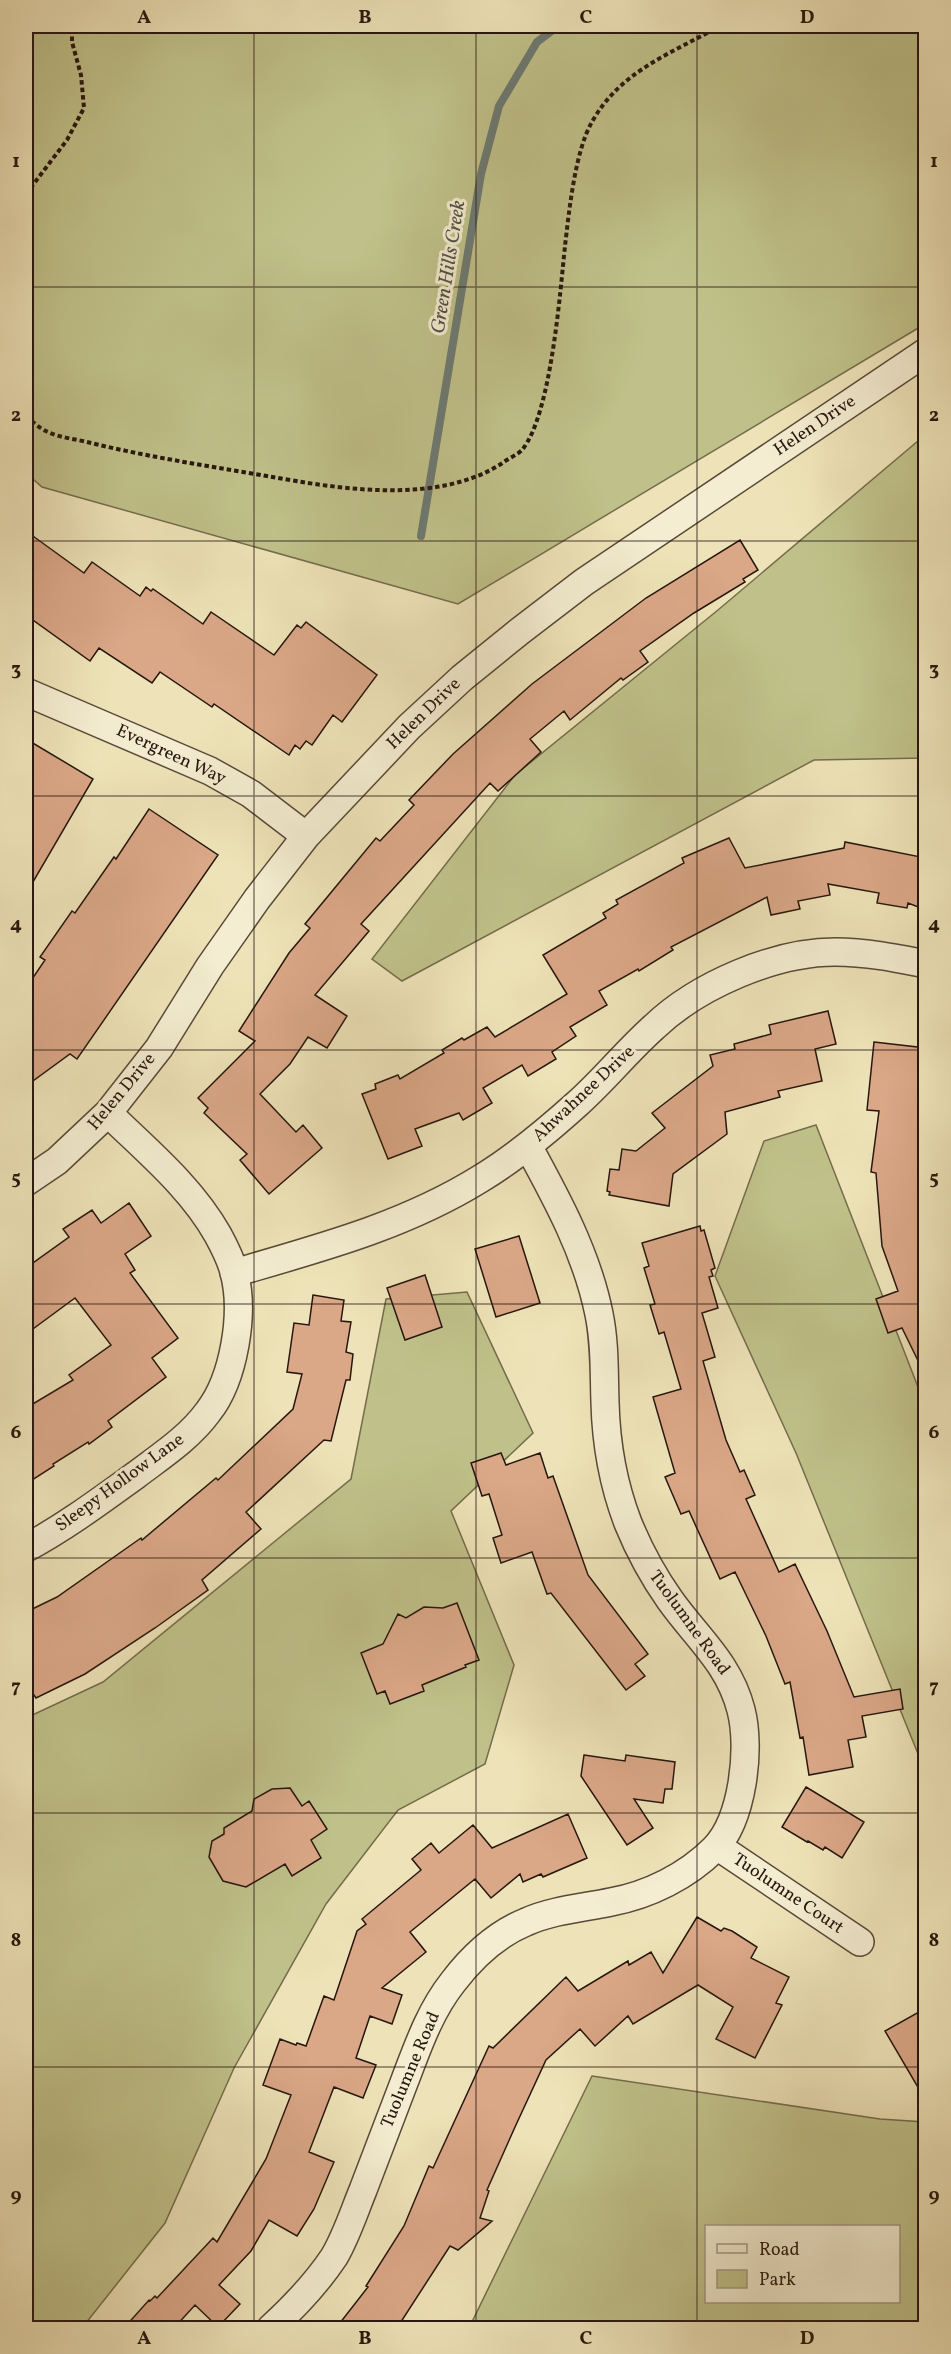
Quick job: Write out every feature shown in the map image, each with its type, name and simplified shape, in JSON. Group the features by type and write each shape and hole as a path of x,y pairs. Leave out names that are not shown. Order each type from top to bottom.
{"street":[{"name":"Helen Drive","path":"26,1182 57,1161 108,1113 159,1048 210,966 257,899 306,836 409,728 462,678 520,631 642,543 926,352"},
{"name":"Evergreen Way","path":"26,692 210,771 251,794 306,836"},
{"name":"Ahwahnee Drive","path":"234,1273 377,1230 430,1208 481,1179 528,1146 578,1104 655,1025 692,997 733,975 780,960 834,952 881,955 926,964"},
{"path":"108,1113 196,1203 218,1236 234,1273"},
{"name":"Tuolumne Road","path":"271,2328 305,2296 336,2254 354,2214 426,2025 452,1983 485,1947 524,1922 569,1908 613,1902 652,1890 688,1871 717,1846 738,1806 746,1756 742,1712 727,1672 704,1639 672,1603 649,1568 629,1525 611,1468 605,1402 605,1358 599,1312 569,1223 528,1146"},
{"name":"Sleepy Hollow Lane","path":"26,1548 97,1503 177,1445 209,1412 230,1368 239,1321 234,1273"},
{"name":"Tuolumne Court","path":"717,1846 860,1942"}],"path":[{"path":"26,194 67,140 84,108 81,75 72,42 72,26"},
{"path":"26,416 47,432 107,447 324,486 401,490 446,485 485,474 522,450 537,420 547,378 557,316 569,213 581,146 592,121 617,87 653,60 720,26"}],"green space":[{"path":"26,26 925,26 925,324 458,604 42,487 26,473"},
{"path":"925,435 925,758 814,760 402,981 372,959 515,775 718,610"},
{"path":"816,1125 925,1405 925,1771 796,1453 715,1276 764,1141"},
{"path":"467,1292 533,1433 451,1511 514,1665 485,1764 398,1810 326,1904 234,2068 165,2223 82,2328 26,2328 26,1718 103,1682 351,1479 386,1299"},
{"path":"592,2076 880,2119 925,2122 925,2328 469,2328"}],"building":[{"path":"26,531 84,573 92,562 140,596 146,587 151,591 153,589 203,624 211,612 274,655 297,625 301,628 306,622 377,675 342,722 333,715 312,745 306,741 300,749 295,745 289,755 214,704 212,707 160,672 152,683 99,648 90,661 26,615"},
{"path":"740,540 758,570 743,579 745,582 694,613 640,651 648,662 623,680 621,678 570,720 564,711 530,739 541,752 498,791 490,783 361,924 369,931 315,995 347,1016 327,1048 308,1037 290,1064 260,1094 296,1132 303,1125 322,1148 269,1194 240,1160 247,1154 204,1113 208,1108 198,1098 255,1041 239,1031 289,953 310,928 305,924 376,838 380,841 414,805 409,800 453,754 532,684 646,598"},
{"path":"26,739 93,779 26,894"},
{"path":"149,809 218,855 77,1059 70,1054 26,1086 26,988 45,960 40,957 72,911 75,913 114,857 116,859"},
{"path":"729,838 745,868 844,848 845,842 926,858 926,910 908,903 907,908 877,903 879,893 828,884 830,895 798,901 800,909 771,915 767,897 671,947 673,950 639,971 638,969 599,991 607,1005 570,1027 576,1036 552,1052 556,1059 528,1076 522,1065 483,1088 492,1103 463,1120 459,1113 415,1129 422,1146 388,1159 362,1094 376,1089 375,1084 398,1075 400,1079 444,1053 442,1050 462,1038 464,1040 487,1027 495,1037 567,994 543,955 606,918 603,913 618,904 616,900 684,863 682,858"},
{"path":"828,1011 836,1044 815,1049 822,1081 778,1091 780,1097 725,1112 727,1134 673,1174 669,1206 609,1195 610,1192 607,1191 610,1169 619,1170 622,1149 636,1151 665,1128 652,1113 713,1066 710,1055 735,1049 734,1044 771,1034 769,1025"},
{"path":"874,1042 926,1048 926,1377 902,1328 888,1333 876,1299 898,1291 882,1246 876,1173 871,1172 879,1111 867,1110"},
{"path":"129,1203 151,1236 125,1254 135,1270 130,1273 178,1338 152,1358 166,1377 108,1421 112,1427 26,1484 26,1408 73,1380 69,1375 111,1345 75,1298 26,1334 26,1268 69,1237 63,1229 92,1210 101,1223"},
{"path":"700,1226 701,1231 704,1230 715,1268 711,1270 713,1276 709,1277 718,1308 702,1313 715,1357 703,1361 726,1440 740,1472 744,1470 755,1495 746,1499 779,1572 795,1564 827,1631 854,1697 900,1689 903,1709 862,1716 866,1737 848,1740 853,1767 809,1775 790,1682 785,1684 766,1636 735,1572 720,1579 689,1511 681,1514 665,1477 675,1473 653,1397 681,1389 664,1332 659,1334 650,1305 655,1304 644,1268 649,1266 642,1243"},
{"path":"519,1236 540,1303 496,1317 475,1249"},
{"path":"425,1275 442,1327 405,1340 387,1288"},
{"path":"313,1295 344,1300 341,1321 351,1322 346,1352 353,1354 350,1380 346,1380 331,1441 324,1440 246,1512 261,1529 202,1580 208,1590 85,1674 36,1698 34,1695 26,1700 26,1612 57,1597 141,1538 142,1540 216,1478 218,1480 293,1409 302,1374 287,1372 294,1323 309,1325"},
{"path":"501,1453 506,1465 540,1453 548,1478 553,1476 588,1575 648,1654 635,1664 645,1676 626,1690 551,1593 547,1594 532,1552 501,1563 493,1538 502,1535 489,1494 482,1496 471,1463"},
{"path":"457,1603 479,1660 422,1685 424,1691 390,1704 385,1691 377,1694 361,1653 383,1644 398,1614 406,1618 424,1607 443,1608"},
{"path":"584,1755 625,1761 626,1755 675,1762 672,1789 665,1789 663,1803 634,1799 653,1828 627,1845 581,1776"},
{"path":"806,1787 864,1822 842,1858 825,1847 823,1850 782,1827"},
{"path":"290,1788 302,1806 309,1801 327,1829 311,1840 321,1858 292,1876 285,1864 246,1887 223,1881 209,1857 212,1841 224,1834 224,1828 252,1811 254,1799 272,1789"},
{"path":"568,1814 587,1858 543,1877 541,1874 523,1882 520,1874 491,1898 475,1879 410,1932 426,1952 382,1988 402,1995 392,2024 370,2016 356,2058 376,2065 363,2098 334,2087 309,2152 334,2162 314,2209 297,2236 269,2220 251,2251 219,2285 240,2304 218,2327 195,2305 174,2328 124,2328 149,2300 155,2296 157,2298 213,2238 217,2242 266,2159 291,2095 263,2085 280,2039 306,2046 324,1996 334,2000 357,1931 366,1924 362,1919 421,1870 412,1859 431,1843 439,1853 473,1825 492,1848"},
{"path":"697,1917 721,1931 724,1928 732,1931 757,1947 751,1958 789,1977 776,2003 782,2005 755,2058 716,2039 733,2007 698,1985 633,2024 628,2016 595,2046 580,2029 546,2060 515,2127 487,2190 489,2191 480,2218 492,2221 458,2250 450,2246 397,2328 336,2328 368,2287 366,2286 404,2226 429,2166 433,2168 489,2046 493,2048 566,1977 578,1991 628,1961 629,1965 651,1952 663,1973"},
{"path":"926,2008 926,2101 885,2031"}],"waterway":[{"name":"Green Hills Creek","path":"421,536 481,174 499,106 537,42 558,26"}]}
